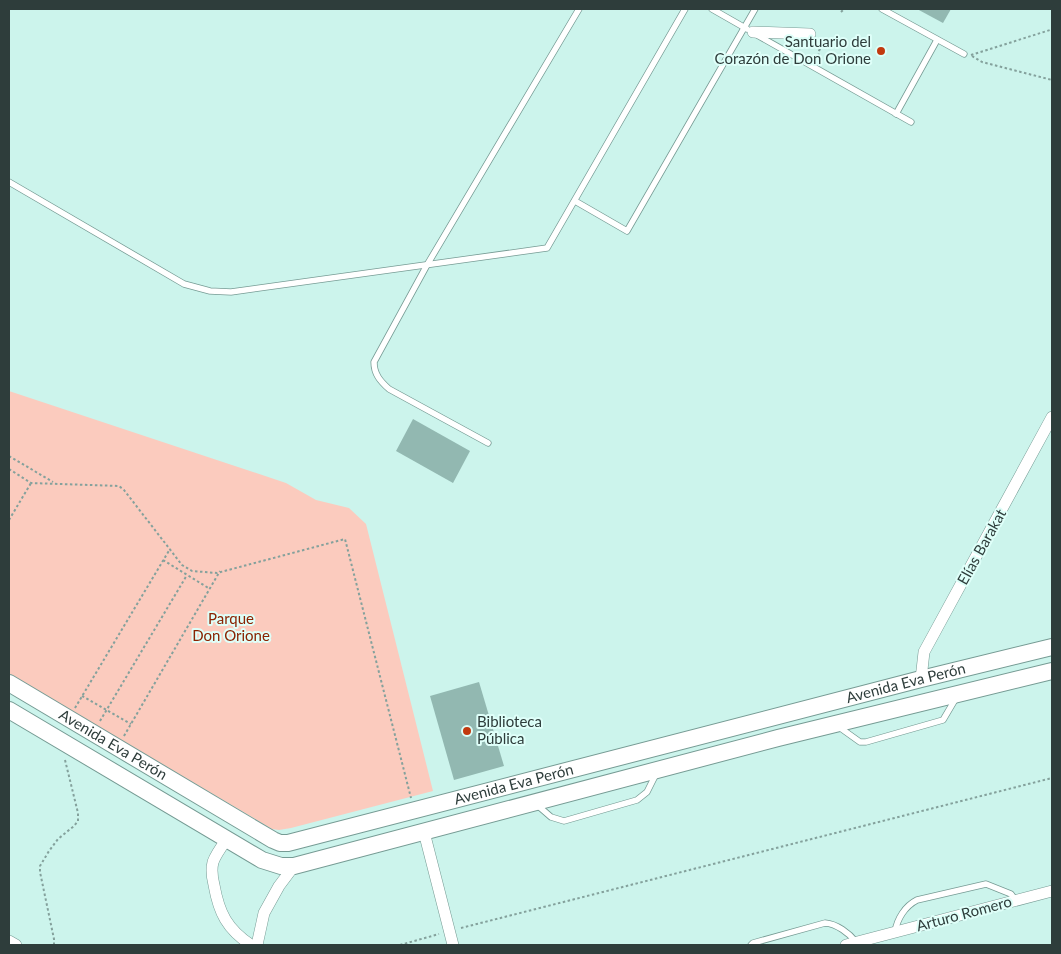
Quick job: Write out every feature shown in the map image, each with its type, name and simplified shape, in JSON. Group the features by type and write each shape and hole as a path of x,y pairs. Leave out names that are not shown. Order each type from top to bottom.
{"main road":[{"name":"Avenida Eva Perón","path":"9,684 265,835 280,843 288,843 921,679 1052,647"},
{"path":"985,664 993,685"},
{"name":"Avenida Eva Perón","path":"9,710 272,864 294,866 778,738 1052,671"},
{"path":"772,718 778,738"},
{"path":"530,780 535,802"},
{"path":"336,831 342,852"}],"street":[{"path":"749,30 810,34"},
{"name":"Elías Barakat","path":"921,679 924,652 1052,418"},
{"path":"424,832 453,945"},
{"path":"227,839 213,863 211,872 215,890 221,913 240,938 251,945"},
{"path":"257,945 264,914 279,886 294,866"},
{"name":"Arturo Romero","path":"851,944 1052,891"},
{"path":"9,940 16,945"}],"lane":[{"path":"488,443 389,389 381,382 374,369 374,362 427,265 578,9"},
{"path":"9,182 184,284 210,292 231,292 547,248 685,9"},
{"path":"712,9 911,122"},
{"path":"575,201 627,231 749,30 755,9"},
{"path":"882,9 964,54"},
{"path":"896,114 937,40"},
{"path":"836,724 860,742 866,742 943,720 957,694"},
{"path":"535,802 551,817 564,821 642,797 654,780 657,770"},
{"path":"895,932 896,924 907,906 917,900 986,884 1011,894 1016,901"},
{"path":"751,945 825,923 831,924 851,935 851,944"}],"path":[{"path":"841,12 844,9"},
{"path":"972,56 1050,30 1052,31"},
{"path":"818,69 819,50 824,42"},
{"path":"964,54 982,62 1052,80"},
{"path":"9,456 56,484"},
{"path":"9,469 31,483 119,486 187,569 199,572 220,572 345,539 414,811"},
{"path":"9,520 31,483"},
{"path":"68,719 170,549"},
{"path":"163,560 210,589"},
{"path":"117,748 220,572"},
{"path":"92,734 187,575"},
{"path":"82,696 131,724"},
{"path":"54,945 40,866 58,839 78,821 78,813 61,740"},
{"path":"400,945 1052,778"}],"green space":[{"name":"Parque Don Orione","path":"9,391 286,483 316,500 349,508 366,524 433,791 291,828 272,829 9,674"}],"building":[{"path":"917,9 951,9 943,23"},
{"path":"413,419 470,451 453,483 396,451"},
{"name":"Biblioteca Pública","path":"479,682 504,766 454,780 430,696"}],"place":[{"name":"Santuario del Corazón de Don Orione","path":"881,51"},
{"name":"Biblioteca Pública","path":"467,731"}]}
